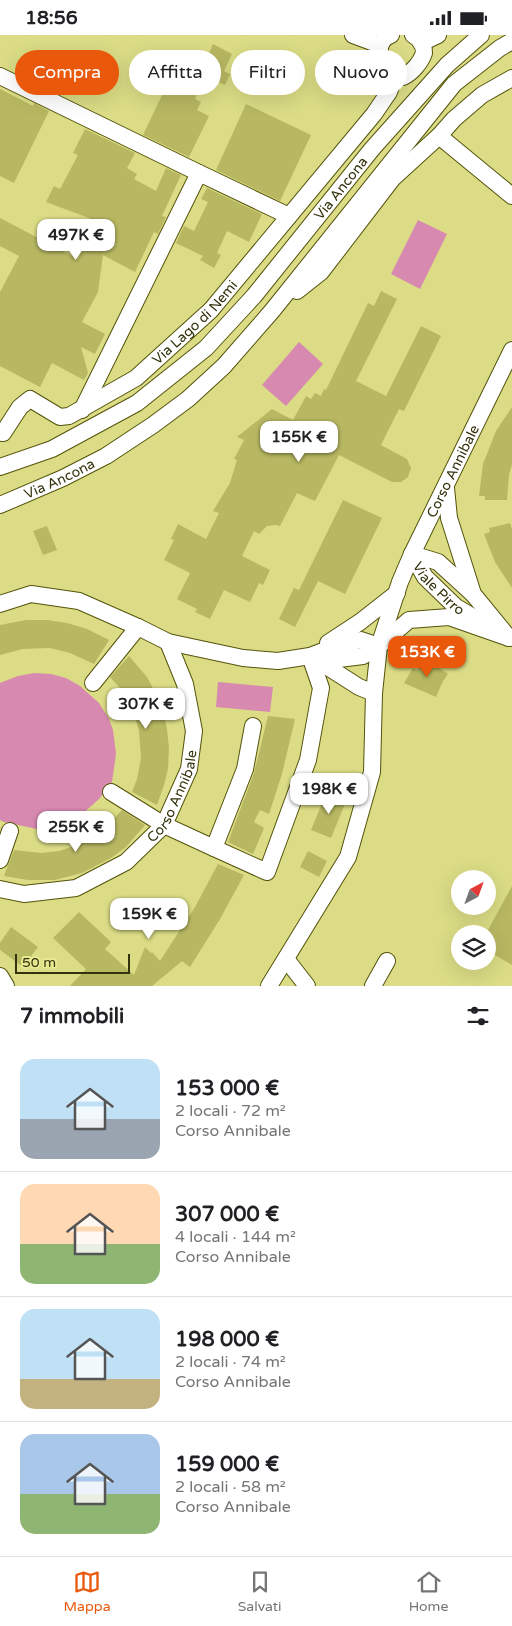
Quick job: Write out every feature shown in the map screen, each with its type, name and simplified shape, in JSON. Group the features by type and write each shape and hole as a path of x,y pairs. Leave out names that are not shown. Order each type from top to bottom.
{"street":[{"path":"353,35 386,40"},
{"path":"407,75 418,64 424,53 417,39 438,35"},
{"name":"Via Ancona","path":"0,467 52,449 137,403 206,348 254,296 372,149 447,65 481,35"},
{"path":"378,50 386,40"},
{"name":"Via Ancona","path":"0,505 63,478 106,456 188,399 224,366 272,311 454,83 512,41"},
{"path":"0,76 289,216"},
{"name":"Via Ancona","path":"272,311 321,271 393,178 439,136 454,119 482,95 512,78"},
{"name":"Via Lago di Nemi","path":"3,433 20,407 30,399 60,417 69,416 136,378 211,311 387,95"},
{"path":"372,149 374,113"},
{"path":"439,136 512,196"},
{"path":"82,410 199,173"},
{"name":"Corso Annibale","path":"269,986 348,857 372,773 374,693 379,646 412,554 512,350"},
{"name":"Viale Pirro","path":"446,488 449,518 473,594"},
{"name":"Viale Pirro","path":"412,554 438,562 473,594 510,639"},
{"name":"Viale Pirro","path":"412,554 425,577 456,607 510,639"},
{"path":"310,656 360,622 397,593"},
{"path":"0,605 31,594 79,601 168,642 243,658 278,661 310,656 342,644 361,640 379,646"},
{"name":"Viale Pirro","path":"379,646 409,620 449,617 510,639"},
{"path":"93,683 138,627"},
{"name":"Corso Annibale","path":"0,889 24,893 76,888 126,862 164,825 189,769 194,731 185,684 168,642"},
{"path":"310,656 344,678 374,693"},
{"path":"111,792 164,825 267,872 308,761 320,688 310,656"},
{"path":"214,848 244,769 254,727"},
{"path":"0,860 10,831"},
{"path":"286,959 307,986"},
{"path":"373,986 387,961"},
{"path":"0,976 6,986"}],"shaded area":[{"path":"418,220 447,234 420,289 391,274"},
{"path":"299,342 323,364 286,406 262,385"},
{"path":"34,673 51,674 66,678 80,686 99,703 109,719 113,730 116,754 112,782 99,799 80,816 54,827 37,829 0,820 0,683 18,676"},
{"path":"218,682 273,687 270,712 216,707"}],"building":[{"path":"213,44 231,53 224,71 230,74 225,85 221,83 221,50 210,50"},
{"path":"0,89 33,106 34,103 49,111 14,183 0,176"},
{"path":"162,95 197,95 195,99 201,102 197,110 209,116 189,157 143,135"},
{"path":"246,104 311,135 280,201 216,170"},
{"path":"85,129 135,153 127,168 137,174 134,179 156,191 166,168 181,175 162,216 166,217 158,234 154,232 135,272 103,255 98,292 82,322 105,334 95,354 81,347 88,373 84,380 52,363 40,387 0,366 0,292 19,256 0,246 0,218 78,259 97,221 46,202 54,186 60,189 78,155 73,153"},
{"path":"207,188 262,214 249,242 227,231 217,253 221,255 214,268 200,260 203,256 176,243 184,226 194,231 208,202 201,199"},
{"path":"381,291 397,299 356,381 386,396 421,326 441,336 404,411 399,409 381,445 407,459 411,468 408,477 401,482 392,482 339,455 315,501 297,493 280,526 267,526 259,534 254,531 242,556 270,570 263,585 259,583 250,602 224,590 210,619 195,612 197,609 177,599 190,573 164,560 174,540 171,539 178,524 206,539 219,513 213,511 230,483 237,460 234,459 244,440 237,437 272,409 293,420 306,396 311,399 315,393 321,396 324,389 326,390 368,303 374,306"},
{"path":"512,407 512,464 507,500 485,500 485,496 479,496 483,464 496,431"},
{"path":"343,500 382,518 345,594 318,581 295,627 279,619 294,588 299,590"},
{"path":"510,523 512,529 512,588 495,562 484,534 490,532 489,528"},
{"path":"47,526 57,550 43,555 33,531"},
{"path":"26,620 47,620 67,623 87,629 109,640 94,664 70,653 50,648 23,649 0,655 0,625"},
{"path":"129,656 147,677 156,694 167,729 169,748 168,769 157,805 132,792 137,779 141,758 139,731 132,707 121,689 110,677"},
{"path":"426,659 448,674 436,697 404,683 413,668 417,670"},
{"path":"268,716 295,719 282,774 269,814 260,810 254,822 264,828 253,854 228,842 254,773"},
{"path":"327,791 347,799 331,838 311,830"},
{"path":"122,810 145,825 126,847 111,858 82,873 55,880 28,880 4,876 14,850 42,853 59,851 77,845 101,832"},
{"path":"308,851 327,861 319,877 300,867"},
{"path":"218,864 244,875 220,919 190,967 182,961 152,986 70,986 86,969 53,938 79,912 111,942 105,949 134,975 145,947 160,961 195,907"},
{"path":"512,886 512,965 496,956 496,925 491,925"},
{"path":"11,927 38,947 23,967 0,950 0,943"}]}
